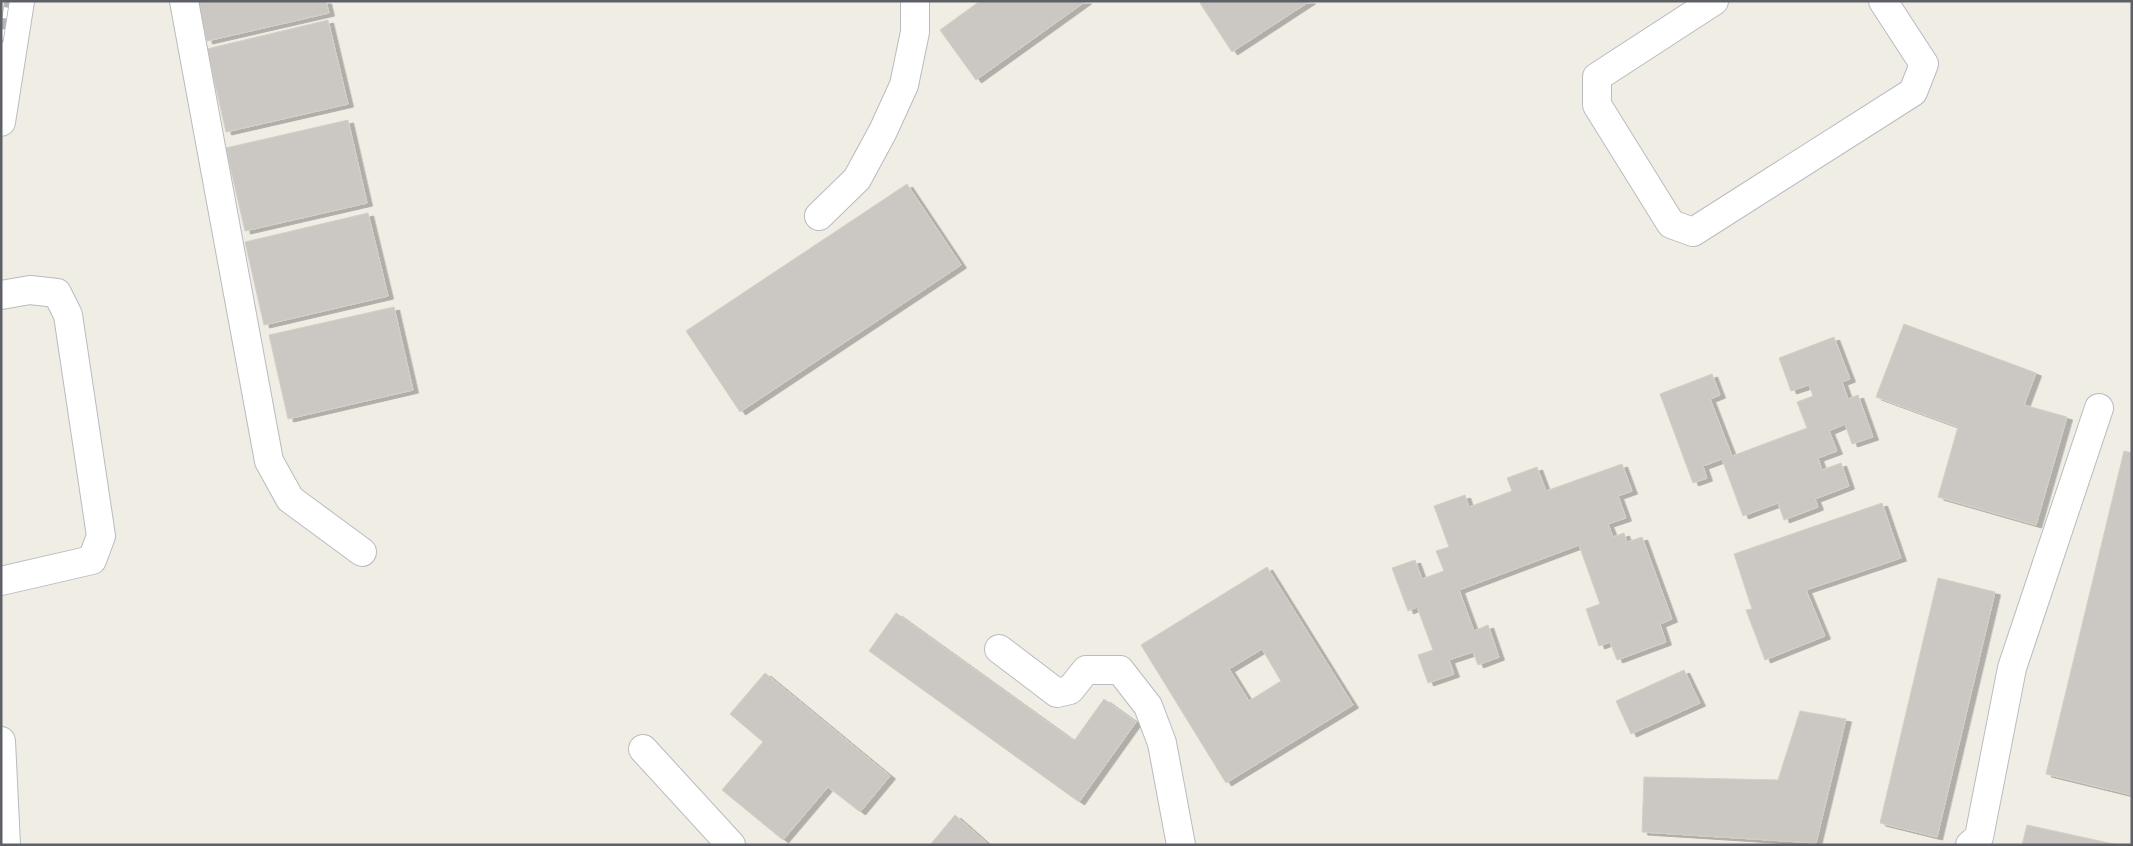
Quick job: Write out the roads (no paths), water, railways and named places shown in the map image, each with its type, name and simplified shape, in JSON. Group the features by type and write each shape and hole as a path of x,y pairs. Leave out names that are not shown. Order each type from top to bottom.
{"street":[{"path":"1,122 20,1"},
{"path":"184,1 269,461 290,499 362,552"},
{"path":"820,216 857,179 904,85 915,32 915,1"},
{"path":"1714,1 1597,77 1597,105 1671,224 1693,232 1913,92 1924,64 1883,1"},
{"path":"1,295 30,290 57,294 68,314 101,536 92,560 1,581"},
{"path":"1970,845 1980,837 2012,668 2098,408"},
{"path":"999,649 1057,693 1070,690 1086,670 1120,670 1148,706 1162,743 1180,845"},
{"path":"1,741 6,845"},
{"path":"643,749 731,845"}],"railway":[{"path":"1,40 7,1"}]}
